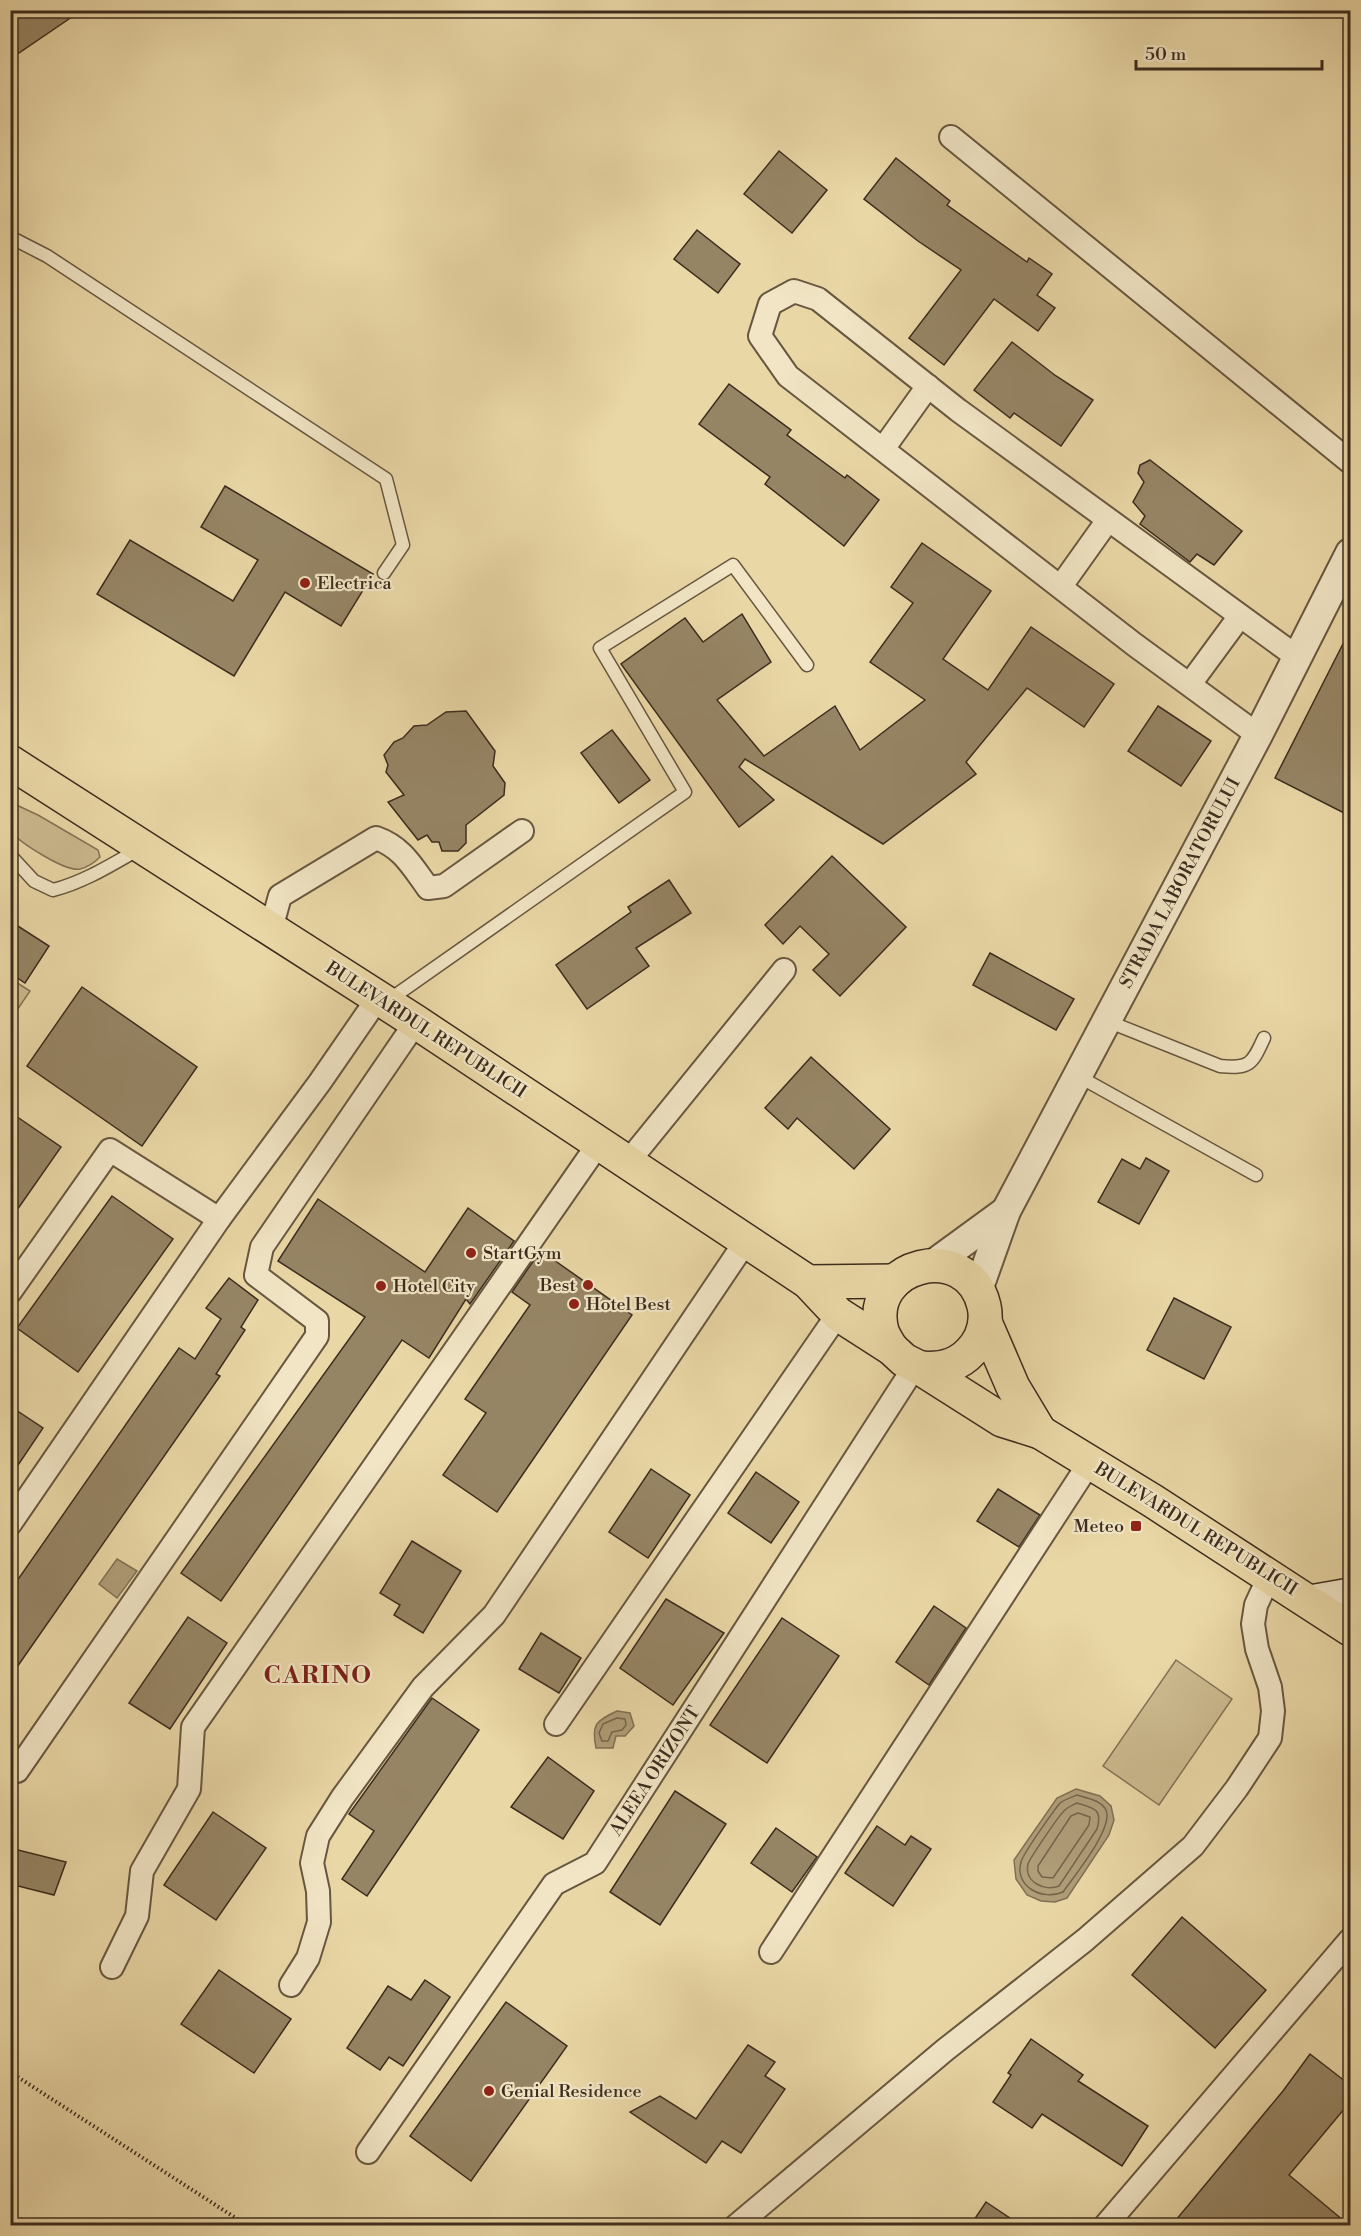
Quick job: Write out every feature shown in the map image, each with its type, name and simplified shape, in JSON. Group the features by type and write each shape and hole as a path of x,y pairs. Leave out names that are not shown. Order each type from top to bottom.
{"main road":[{"name":"BULEVARDUL REPUBLICII","path":"10,762 26,783 144,846 416,1022 808,1282 837,1314 908,1361 1002,1420 1040,1432 1090,1462 1350,1629"},
{"path":"978,1290 958,1271 932,1265 906,1272 895,1281 885,1296 880,1314 883,1332 908,1361 938,1369 955,1365 970,1354 980,1340 985,1322"},
{"path":"808,1282 895,1281"},
{"name":"BULEVARDUL REPUBLICII","path":"978,1290 983,1300 985,1322 1014,1387 1040,1432"},
{"path":"1310,1602 1350,1595"}],"street":[{"path":"951,137 1350,462"},
{"path":"1258,735 788,376 760,336 770,304 794,291 818,299 928,386 1297,657"},
{"path":"883,448 928,386"},
{"path":"1061,586 1108,520"},
{"name":"STRADA LABORATORULUI","path":"978,1290 1006,1211 1258,735 1350,553"},
{"path":"1190,684 1240,616"},
{"path":"271,929 280,896 376,838 390,843 408,860 428,888 444,886 522,831"},
{"path":"628,1162 784,970"},
{"path":"10,1524 219,1219 381,1000"},
{"path":"17,1771 317,1336 317,1321 256,1275 262,1247 416,1022"},
{"path":"112,1967 137,1916 142,1871 189,1789 193,1727 599,1143"},
{"path":"10,1292 110,1150 219,1219"},
{"path":"932,1265 1006,1211"},
{"path":"291,1985 308,1958 319,1922 318,1891 312,1863 318,1836 342,1798 423,1687 494,1615 746,1241"},
{"path":"556,1724 837,1314"},
{"name":"ALEEA ORIZONT","path":"368,2152 554,1884 595,1863 908,1361"},
{"path":"771,1952 1090,1462"},
{"path":"736,2226 945,2050 1085,1940 1193,1846 1237,1788 1270,1738 1274,1711 1253,1624 1256,1605 1269,1577"},
{"path":"1105,2226 1350,1940"}],"lane":[{"path":"10,237 57,263 386,479 403,545 384,573"},
{"path":"381,1000 685,792 600,648 733,564 807,665"},
{"path":"10,855 34,881 52,890 101,871 144,846"},
{"path":"1107,1021 1220,1066 1240,1068 1254,1060 1264,1038"},
{"path":"1078,1076 1256,1174"}],"path":[{"path":"10,2072 248,2226"}],"shaded area":[{"path":"10,802 38,815 98,850 100,857 86,867 73,869 44,856 11,832"},
{"path":"11,979 30,991 11,1019"},
{"path":"1176,1660 1232,1699 1159,1805 1103,1766"}],"water":[{"path":"117,1559 137,1571 117,1598 99,1584"},
{"path":"617,1711 630,1713 634,1726 625,1736 616,1736 613,1748 596,1748 594,1734 597,1724"},
{"path":"1076,1789 1100,1796 1111,1806 1114,1820 1109,1835 1067,1898 1055,1902 1041,1901 1027,1895 1016,1879 1014,1860 1057,1798"}],"building":[{"path":"10,10 82,10 10,59"},
{"path":"779,151 827,190 792,233 744,194"},
{"path":"896,158 950,201 947,205 1027,262 1029,258 1052,274 1037,295 1055,308 1038,331 994,299 944,365 909,338 961,270 918,241 864,199"},
{"path":"697,230 740,264 718,293 674,259"},
{"path":"1012,342 1056,376 1093,400 1061,446 1014,413 1010,418 974,390"},
{"path":"729,384 791,430 787,435 845,478 847,475 879,500 844,546 765,484 770,477 699,424"},
{"path":"1150,460 1242,531 1214,565 1197,554 1190,562 1140,524 1145,516 1133,502 1144,482 1138,473 1140,465"},
{"name":"Electrica","path":"225,486 373,574 341,626 285,592 234,676 97,594 130,540 233,601 258,560 201,527"},
{"path":"922,543 991,591 943,659 988,690 1031,627 1114,684 1084,727 1027,688 966,762 976,774 883,844 745,759 739,767 774,800 739,827 621,664 685,618 703,642 742,614 771,662 717,700 764,756 835,706 860,750 925,700 870,662 913,603 891,587"},
{"path":"1350,630 1350,816 1275,778"},
{"path":"1158,706 1211,741 1181,786 1128,751"},
{"path":"466,711 495,751 493,766 505,783 504,795 466,825 466,843 458,851 442,851 439,842 432,842 427,835 418,840 388,802 404,795 386,772 388,765 384,755 394,742 403,738 414,726 427,725 446,712"},
{"path":"612,730 650,780 619,803 581,753"},
{"path":"832,856 906,927 840,996 813,970 829,954 800,926 783,944 765,925"},
{"path":"669,880 691,913 636,948 649,966 587,1009 556,965 631,912 628,907"},
{"path":"10,921 49,946 25,983 10,973"},
{"path":"990,953 1074,999 1056,1030 973,985"},
{"path":"82,987 197,1067 142,1146 27,1066"},
{"path":"811,1057 890,1129 854,1169 797,1118 788,1129 765,1108"},
{"path":"10,1112 61,1147 10,1220"},
{"path":"1146,1158 1169,1171 1139,1224 1098,1202 1122,1159 1140,1169"},
{"path":"112,1196 173,1239 78,1372 17,1328"},
{"path":"318,1199 425,1272 468,1208 514,1241 470,1304 466,1299 429,1358 402,1340 221,1601 181,1573 365,1317 278,1261"},
{"path":"544,1253 632,1315 497,1512 443,1475 486,1413 465,1399 530,1305 512,1292 536,1257 540,1260"},
{"path":"229,1278 258,1300 241,1327 245,1330 216,1374 220,1376 10,1677 10,1591 179,1348 195,1359 221,1319 206,1308"},
{"path":"1174,1298 1231,1327 1204,1379 1147,1350"},
{"path":"10,1406 43,1428 10,1477"},
{"path":"651,1469 690,1495 648,1558 609,1532"},
{"path":"756,1472 799,1502 771,1543 728,1513"},
{"path":"998,1489 1040,1515 1019,1547 977,1521"},
{"path":"412,1541 461,1571 423,1633 394,1615 400,1605 380,1593"},
{"path":"666,1599 724,1633 673,1705 620,1668"},
{"path":"934,1606 966,1628 929,1685 896,1662"},
{"path":"188,1617 227,1643 170,1729 129,1703"},
{"path":"782,1618 839,1656 767,1763 710,1725"},
{"path":"541,1633 581,1658 559,1693 519,1669"},
{"path":"432,1698 479,1730 367,1896 342,1879 374,1831 349,1814"},
{"path":"548,1757 594,1791 563,1839 511,1807"},
{"path":"675,1791 726,1824 660,1925 610,1892"},
{"path":"213,1812 266,1848 216,1920 164,1885"},
{"path":"877,1826 905,1845 911,1836 931,1849 893,1906 845,1873"},
{"path":"776,1828 817,1857 792,1892 751,1863"},
{"path":"10,1848 66,1862 54,1895 10,1884"},
{"path":"1182,1917 1266,1990 1215,2048 1132,1975"},
{"path":"219,1970 291,2019 254,2073 181,2024"},
{"path":"425,1980 450,1997 403,2066 389,2057 380,2070 347,2048 388,1986 411,2000"},
{"name":"Genial Residence","path":"506,2002 567,2046 471,2181 410,2136"},
{"path":"1031,2039 1083,2075 1078,2081 1148,2126 1122,2166 1042,2114 1032,2128 993,2102 1011,2075 1008,2073"},
{"path":"748,2045 775,2062 765,2076 785,2089 741,2153 722,2141 706,2163 630,2112 660,2096 696,2119"},
{"path":"1310,2054 1350,2085 1350,2102 1289,2175 1350,2226 1171,2226 1283,2091"},
{"path":"986,2202 1022,2226 970,2226"}],"place":[{"name":"Electrica","path":"305,583"},
{"name":"StartGym","path":"471,1253"},
{"name":"Best","path":"588,1285"},
{"name":"Hotel City","path":"381,1286"},
{"name":"Hotel Best","path":"574,1304"},
{"name":"Meteo","path":"1136,1526"},
{"name":"Genial Residence","path":"489,2091"}],"district":[{"name":"CARINO","path":"318,1676"}]}
